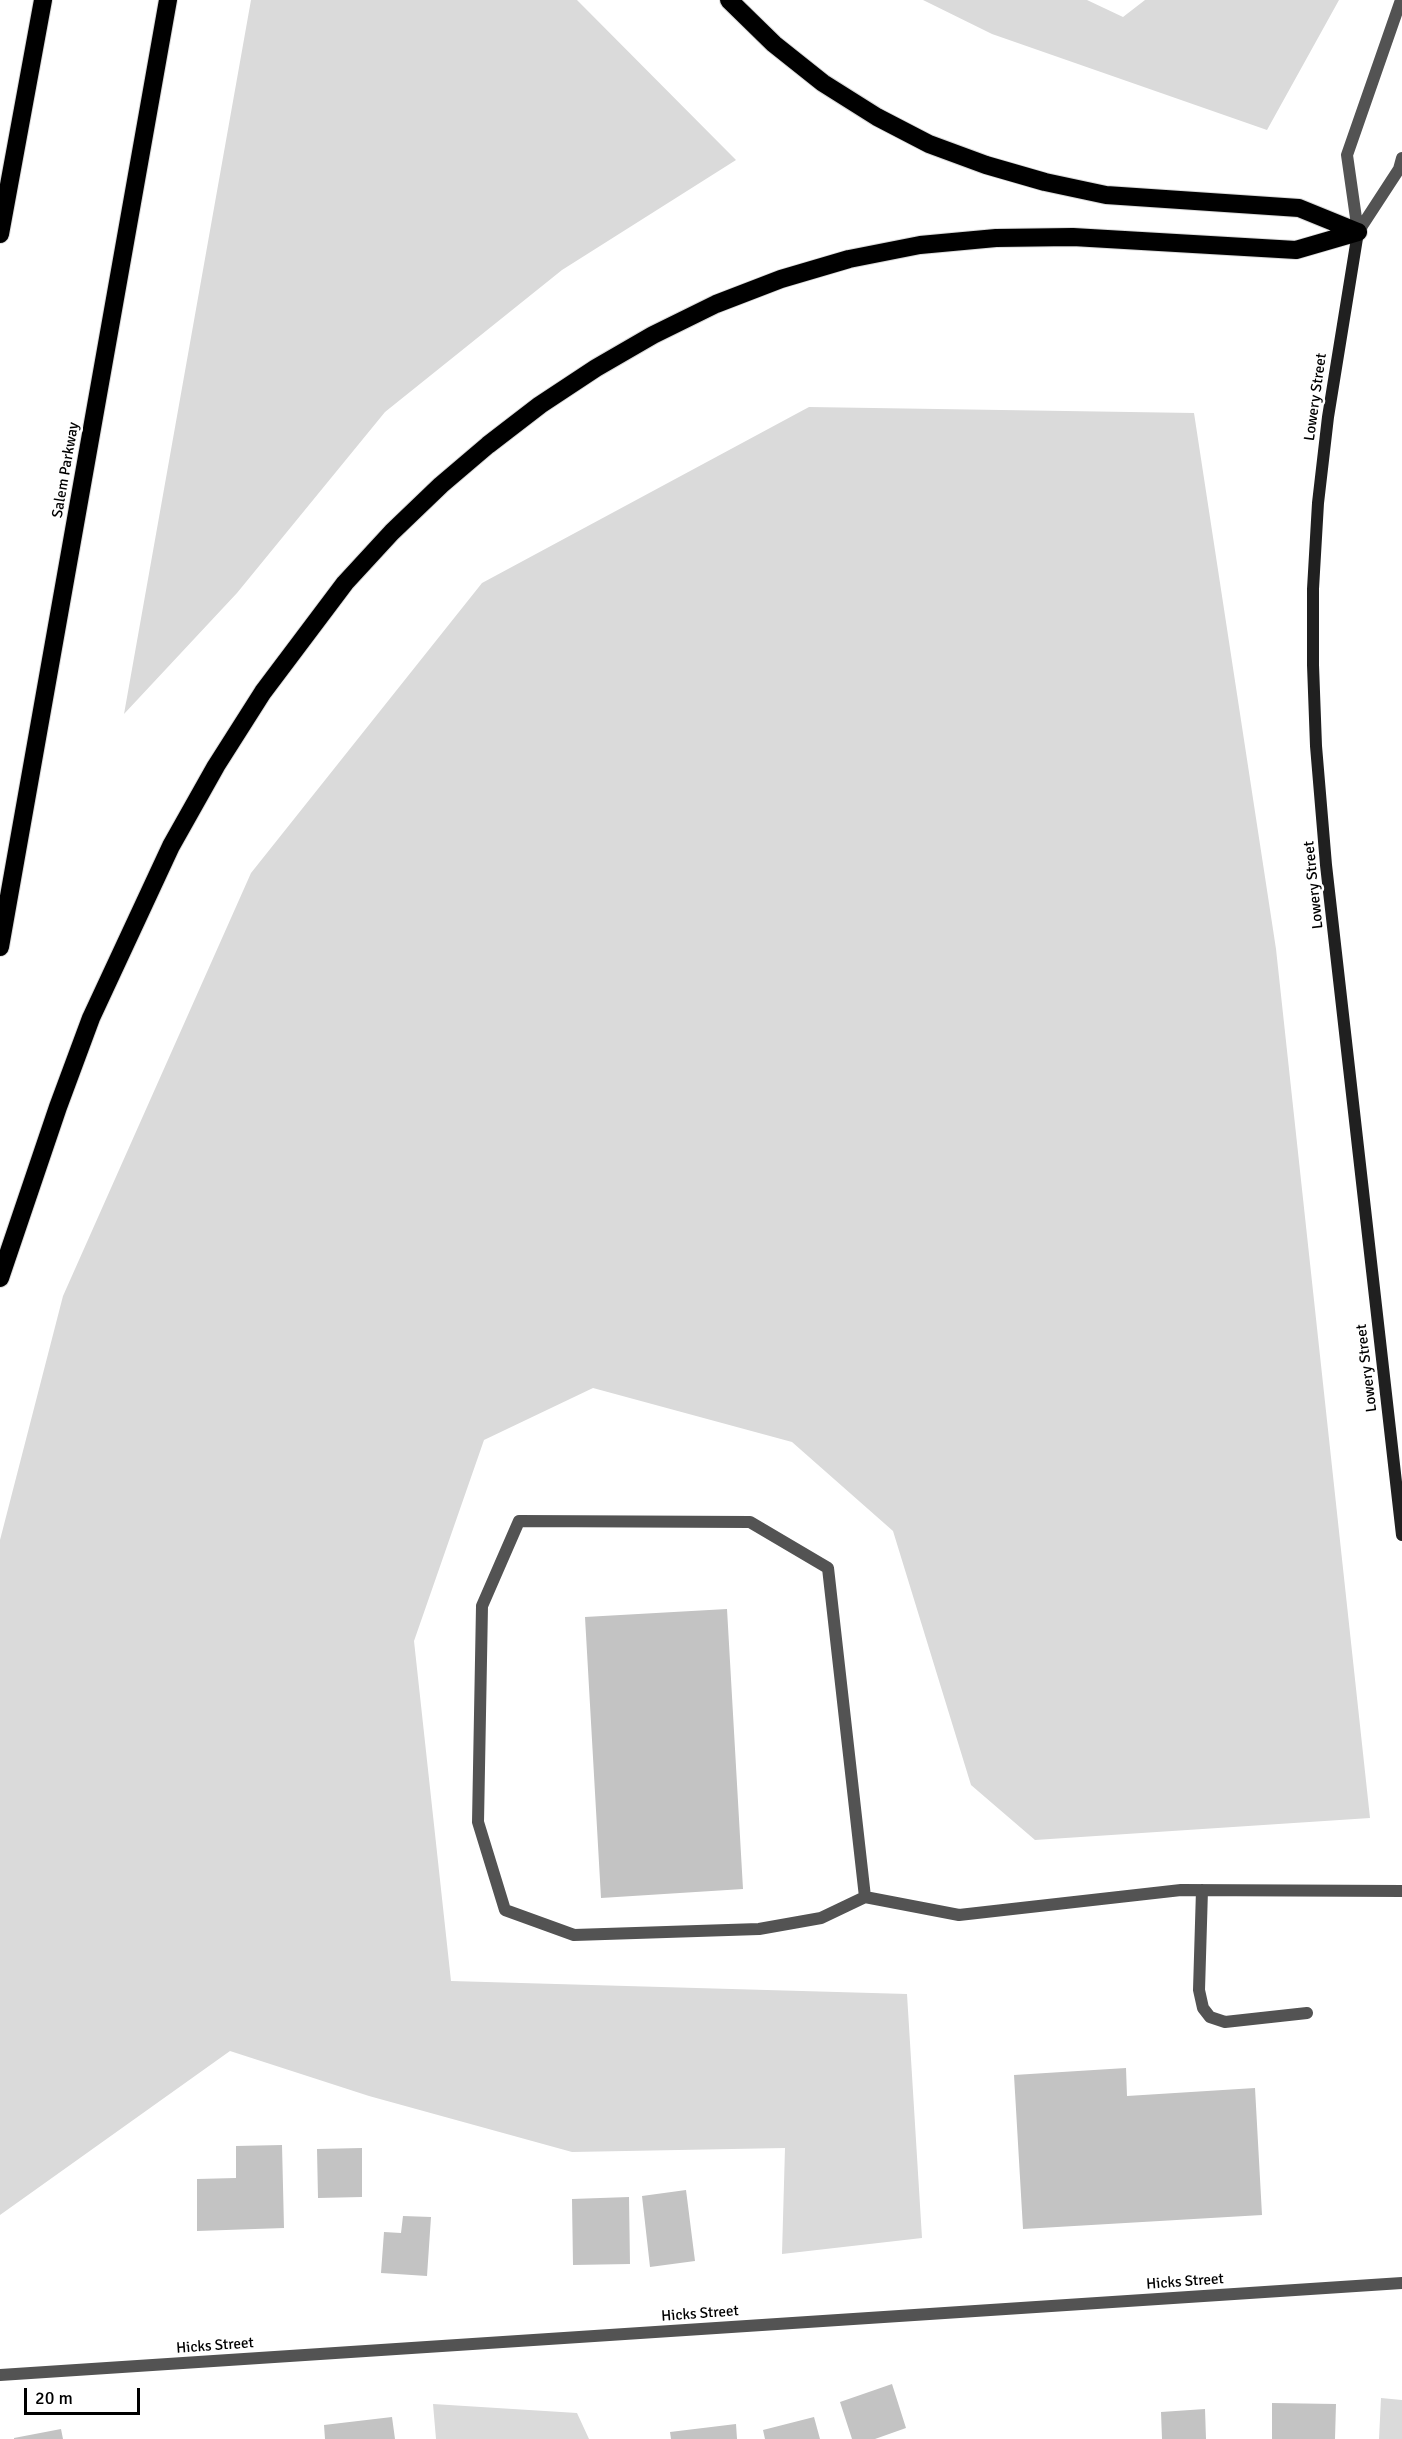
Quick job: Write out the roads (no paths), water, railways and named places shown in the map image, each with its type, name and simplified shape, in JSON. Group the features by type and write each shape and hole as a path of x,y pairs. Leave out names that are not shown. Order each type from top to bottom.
{"highway":[{"path":"0,234 44,0"},
{"name":"Salem Parkway","path":"0,946 168,0"},
{"path":"729,0 774,44 832,88 877,117 929,144 986,165 1045,182 1106,195 1299,208 1358,232"},
{"path":"0,1278 43,1149 91,1018 171,846 216,766 264,692 345,583 408,516 488,445 540,405 596,368 653,335 716,304 781,279 849,259 920,245 996,238 1073,237 1296,250 1358,232"}],"main road":[{"name":"Lowery Street","path":"1358,232 1333,381 1318,503 1313,589 1313,665 1316,746 1326,865 1397,1446 1402,1535"}],"street":[{"name":"Lowery Street","path":"1358,232 1347,155 1401,0"},
{"name":"Lowery Street","path":"1358,232 1399,169 1402,158"},
{"path":"866,1898 828,1568 750,1522 519,1521 482,1606 478,1821 505,1911 574,1935 759,1929 820,1918 866,1898 959,1915 1170,1891 1402,1891"},
{"path":"1202,1890 1198,1990 1203,2008 1210,2017 1225,2022 1307,2013"},
{"name":"Hicks Street","path":"0,2375 1402,2283"}]}
